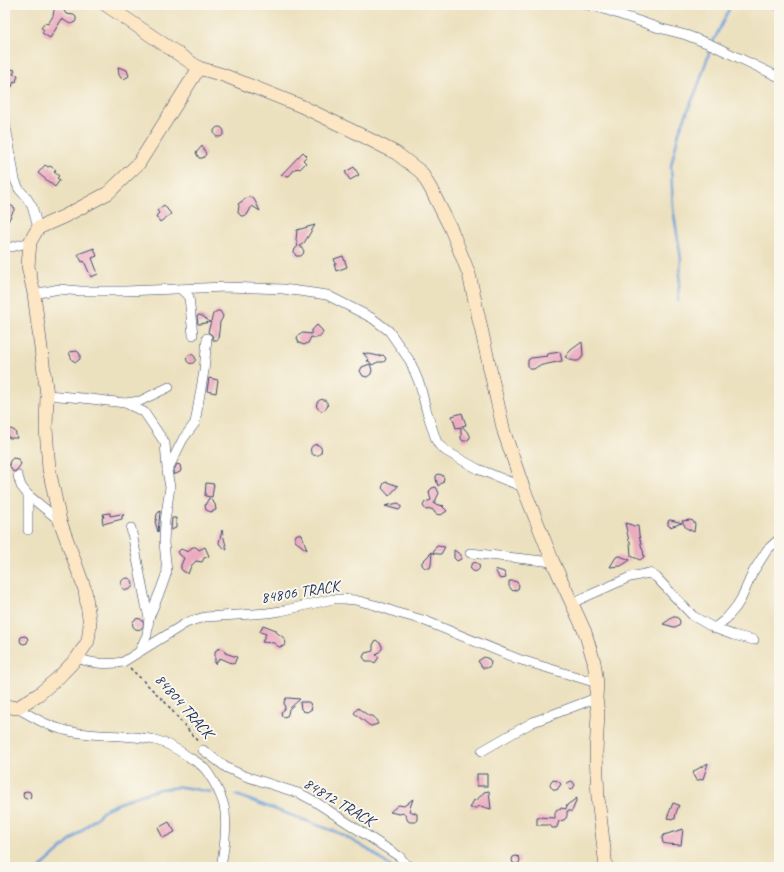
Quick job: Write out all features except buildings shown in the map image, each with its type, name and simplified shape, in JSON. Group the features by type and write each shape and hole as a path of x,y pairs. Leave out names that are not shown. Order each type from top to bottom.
{"street":[{"path":"106,5 199,68 222,75 301,106 396,153 421,172 451,229 469,274 504,432 553,562 585,632 594,662 597,684 596,698 598,713 596,753 598,798 606,867"},
{"path":"587,5 686,35 712,45 779,77"},
{"path":"11,707 39,694 59,677 77,658 88,641 90,625 85,590 60,521 49,469 46,428 48,395 34,294 28,266 30,242 38,228 65,216 108,193 139,163 199,68"},
{"path":"5,123 14,180 32,206 38,228"},
{"path":"5,247 12,247 30,242"},
{"path":"34,294 59,289 80,291 125,291 226,287 283,290 326,295 372,318 389,331 410,361 420,385 426,409 439,445 446,451 478,469 524,487"},
{"path":"181,289 189,297 193,335"},
{"path":"167,471 183,439 195,423 204,371 207,338"},
{"path":"48,395 125,403 140,401 169,386"},
{"path":"125,403 144,412 165,443 170,487 165,521 164,543 167,572 149,618 147,635 140,650 136,654"},
{"path":"18,476 21,486 28,495 60,521"},
{"path":"28,495 28,530"},
{"path":"131,528 149,618"},
{"path":"714,628 726,619 736,607 753,572 767,550 779,539"},
{"path":"470,554 553,562"},
{"path":"572,603 630,577 649,573 656,577 693,616 714,628 733,635 754,640"},
{"name":"84806 TRACK","path":"77,658 101,664 123,662 186,623 194,620 218,616 274,612 344,598 375,605 423,620 518,659 597,684"},
{"path":"482,752 533,722 596,698"},
{"path":"11,707 45,724 64,730 84,734 140,738 168,744 204,768 217,788 225,811 226,838 221,867"},
{"name":"84812 TRACK","path":"203,750 227,768 245,776 301,794 314,801 400,857 406,865 413,867"}],"path":[{"name":"84804 TRACK","path":"123,662 165,702 199,741 203,750"}],"waterway":[{"path":"713,42 731,5"},
{"path":"764,5 779,9"},
{"path":"678,301 681,259 673,208 671,166 679,132 698,86 711,47"},
{"path":"41,867 106,809 131,798 160,789 182,787 211,792"},
{"path":"236,795 339,833 372,852 391,867"}]}
